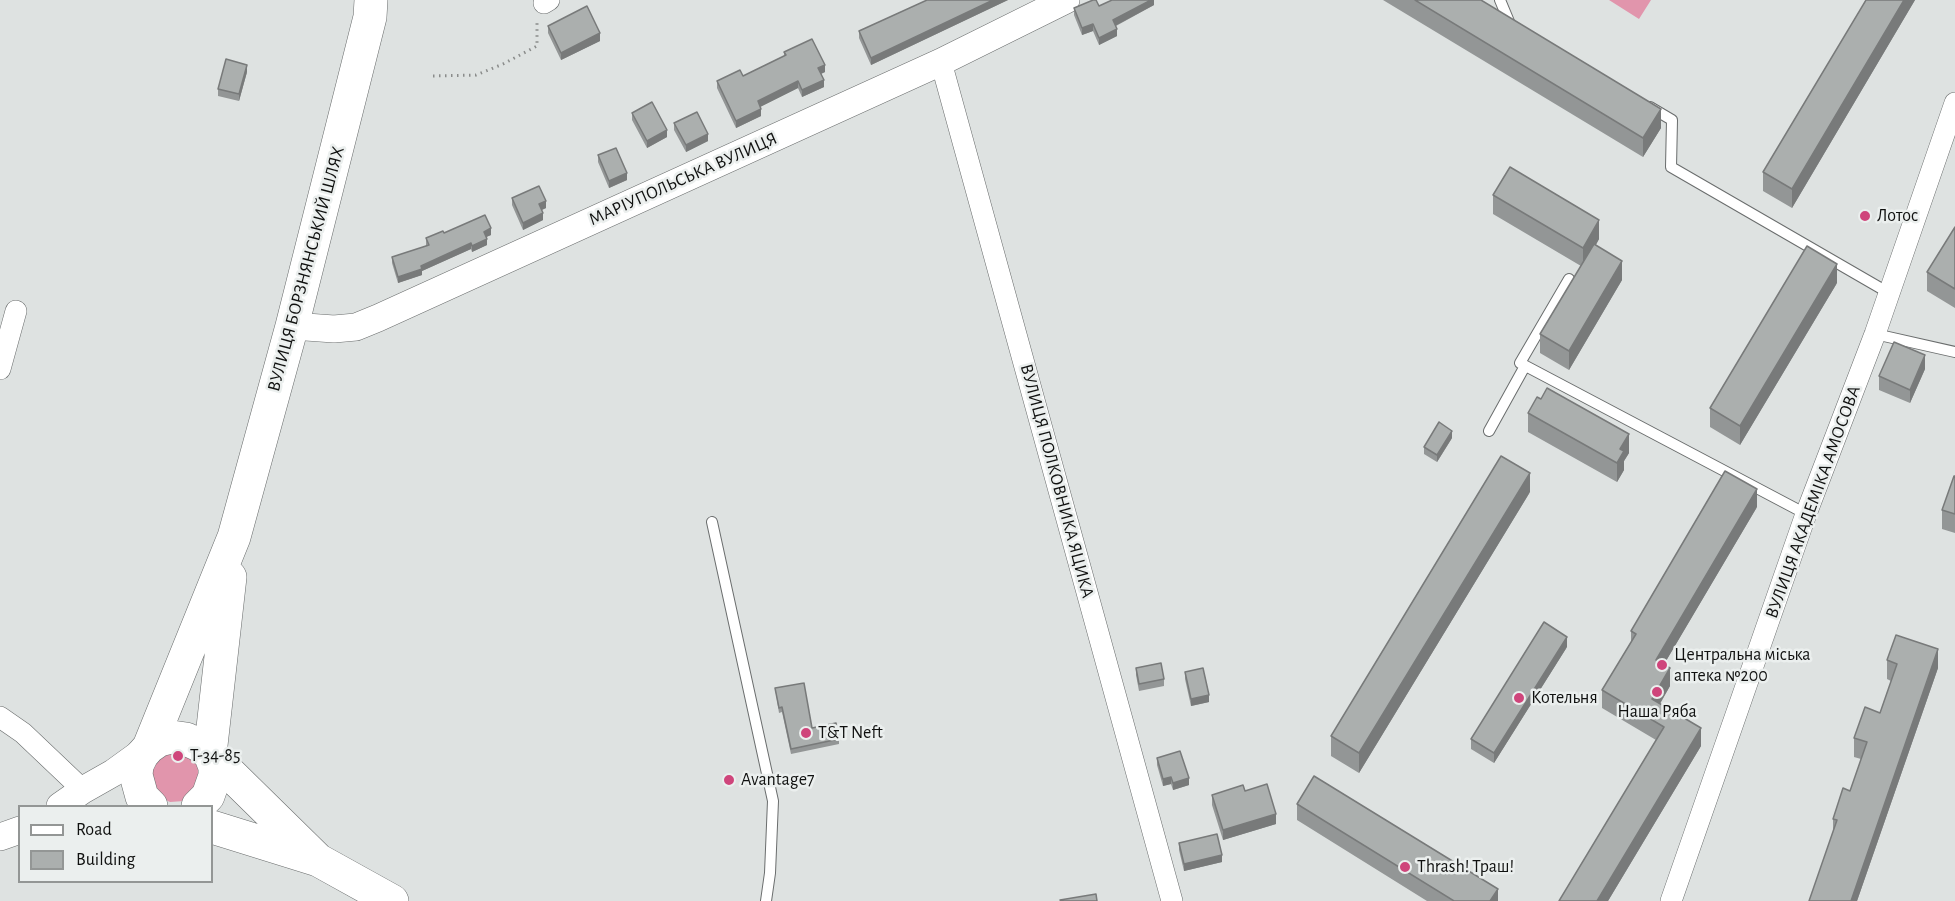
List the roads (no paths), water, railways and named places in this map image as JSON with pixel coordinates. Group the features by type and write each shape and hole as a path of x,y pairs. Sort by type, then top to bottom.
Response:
{"main road":[{"name":"ВУЛИЦЯ БОРЗНЯНСЬКИЙ ШЛЯХ","path":"149,805 142,797 136,775 137,765 149,747 234,537 292,326 370,17 371,0"},
{"name":"ВУЛИЦЯ БОРЗНЯНСЬКИЙ ШЛЯХ","path":"200,805 208,796 213,785 215,767 210,754 234,537"},
{"path":"149,747 165,738 178,737 199,745 318,860"},
{"path":"213,827 318,860 392,901"}],"street":[{"name":"МАРІУПОЛЬСЬКА ВУЛИЦЯ","path":"292,326 334,329 356,327 378,318 941,62 1066,0"},
{"name":"ВУЛИЦЯ ПОЛКОВНИКА ЯЦИКА","path":"941,62 1172,901"},
{"name":"ВУЛИЦЯ АКАДЕМІКА АМОСОВА","path":"1671,901 1806,514 1875,334 1955,103"},
{"path":"0,369 16,311"},
{"path":"0,717 23,734 83,790"},
{"path":"63,805 149,747"},
{"path":"0,837 18,831"}],"lane":[{"path":"1500,0 1510,24"},
{"path":"1490,12 1520,30"},
{"path":"1641,102 1672,120 1671,167 1888,293"},
{"path":"1569,279 1520,363 1806,514"},
{"path":"1875,334 1955,352"},
{"path":"1489,431 1525,366"},
{"path":"712,522 773,801 770,873 766,901"}],"place":[{"name":"Лотос","path":"1865,216"},
{"name":"Центральна міська аптека №200","path":"1662,665"},
{"name":"Наша Ряба","path":"1657,692"},
{"name":"Котельня","path":"1519,698"},
{"name":"T&T Neft","path":"806,733"},
{"name":"Т-34-85","path":"178,756"},
{"name":"Avantage7","path":"729,780"},
{"name":"Thrash! Траш!","path":"1405,867"}]}
